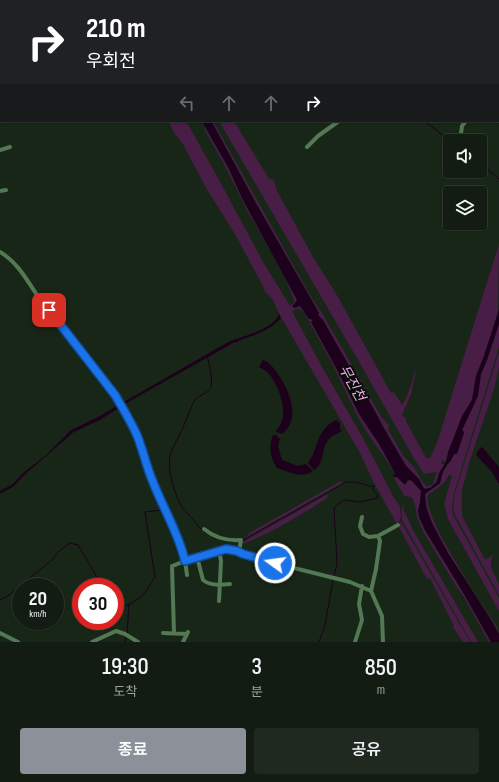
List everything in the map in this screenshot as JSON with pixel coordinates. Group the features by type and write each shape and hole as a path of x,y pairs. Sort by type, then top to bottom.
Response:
{"street":[{"path":"307,147 338,122"},
{"path":"461,134 462,126 465,122"},
{"path":"0,150 10,147"},
{"path":"0,191 6,190"},
{"path":"0,252 12,260 40,299 115,395 136,433 153,482 184,553 187,575"},
{"path":"362,517 360,526 362,534 369,537 378,536 396,528 398,525"},
{"path":"204,529 216,537 241,541 239,552"},
{"path":"378,536 380,541 371,591 382,616 383,642"},
{"path":"174,633 172,566 219,550 226,549 239,552 250,557 362,586 371,591"},
{"path":"218,601 221,561 219,550"},
{"path":"198,557 203,580 220,585 230,584"},
{"path":"355,642 362,620 359,604 362,586"},
{"path":"92,642 116,631 125,634 138,642"},
{"path":"0,633 18,642"},
{"path":"163,633 187,633 183,642"}],"shaded area":[{"path":"169,122 187,122 262,260 290,306 295,302 285,277 297,301 293,306 300,306 309,318 312,318 313,320 311,322 359,414 379,444 394,471 359,419 332,363 304,312 298,308 292,311 400,507 401,517 398,524 374,483 360,453 281,317 273,300 265,292 236,236 205,186 183,144"},
{"path":"212,122 214,122 311,297 322,313 382,418 389,425 388,429 402,454 416,470 423,483 428,487 433,484 437,472 424,474 415,460 220,122 235,122 269,179 274,180 276,189 313,257 338,297 391,393 394,392 402,405 408,394 416,371 411,394 402,415 406,419 426,458 430,458 437,443 499,244 498,313 476,376 472,400 446,462 442,460 441,464 445,465 440,472 436,483 430,488 425,489 419,479 406,466 323,320 318,315 319,313"},
{"path":"205,128 228,167 242,198 274,257 247,210 223,162 204,129"},
{"path":"499,324 499,347 454,493 452,508 453,515 499,598 499,611 448,519 444,504 452,476 449,475 444,483 428,495 429,506 434,522 470,586 441,542 435,530 430,519 425,494 440,483 443,472 451,461 464,432 462,430 474,405 481,374"},
{"path":"499,352 499,367 494,389 470,460 462,490 462,516 485,560 493,555 491,560 491,568 499,585 499,595 455,515 453,508 455,493"},
{"path":"397,477 403,483 406,481 414,482 421,491 418,510 419,517 425,530 491,642 489,642 464,597 423,531 417,517 415,504 412,498 407,496 405,497 394,478"},
{"path":"341,481 342,483 243,540 251,532"},
{"path":"328,494 327,498 296,517 243,544 243,542"},
{"path":"405,503 403,508 414,532 478,642 471,642 402,520 402,507"},
{"path":"401,522 470,642 463,642 453,627 454,626 430,578 427,579 399,527"},
{"path":"479,599 497,627 499,634"}],"water":[{"name":"무진천","path":"203,122 212,122 213,124 254,200 319,313 318,315 323,320 384,429 406,466 419,479 425,489 430,488 437,482 439,473 446,462 448,452 462,416 472,400 476,376 499,309 499,324 481,374 478,396 462,430 464,433 457,454 454,454 445,468 440,483 425,494 426,507 432,523 448,553 499,634 499,642 491,642 425,530 419,517 418,510 421,491 411,480 408,480 405,485 397,477 394,477 394,471 379,444 359,414 311,322 313,320 309,319 300,306 294,308 292,306 297,301 296,298 242,198 228,167"},
{"path":"279,314 281,318 267,329 256,335 238,341 237,343 235,342 123,405 100,420 72,433 22,477 14,486 0,494 0,491 13,484 23,473 45,456 71,430 98,417 228,342 264,328 276,320"},
{"path":"263,360 270,364 278,374 286,388 292,404 291,421 288,428 282,434 276,432 283,417 280,396 271,376 259,367"},
{"path":"336,420 340,423 340,429 342,431 329,439 325,446 320,464 314,470 308,463 324,429"},
{"path":"273,435 276,435 280,439 278,446 282,460 298,466 306,464 313,471 300,475 277,468 270,452"},
{"path":"482,447 499,467 499,484 492,472 476,455"}],"waterway":[{"path":"425,122 443,135"},
{"path":"487,169 499,179"},
{"path":"206,533 181,506 172,482 169,462 171,452 193,403 211,387 210,367 207,356"},
{"path":"243,540 346,482 356,482 373,487"},
{"path":"334,577 337,563 334,509 344,500 360,502 378,498 377,494 373,490 374,485"},
{"path":"124,607 144,594 155,577 145,512 162,510"},
{"path":"0,600 8,596 70,543 78,545 98,578"},
{"path":"319,642 325,625 333,580"},
{"path":"127,633 129,604"},
{"path":"125,642 126,637"}],"route":[{"path":"49,310 115,395 124,410 136,433 153,482 184,553 185,561 226,549 275,563"}]}
